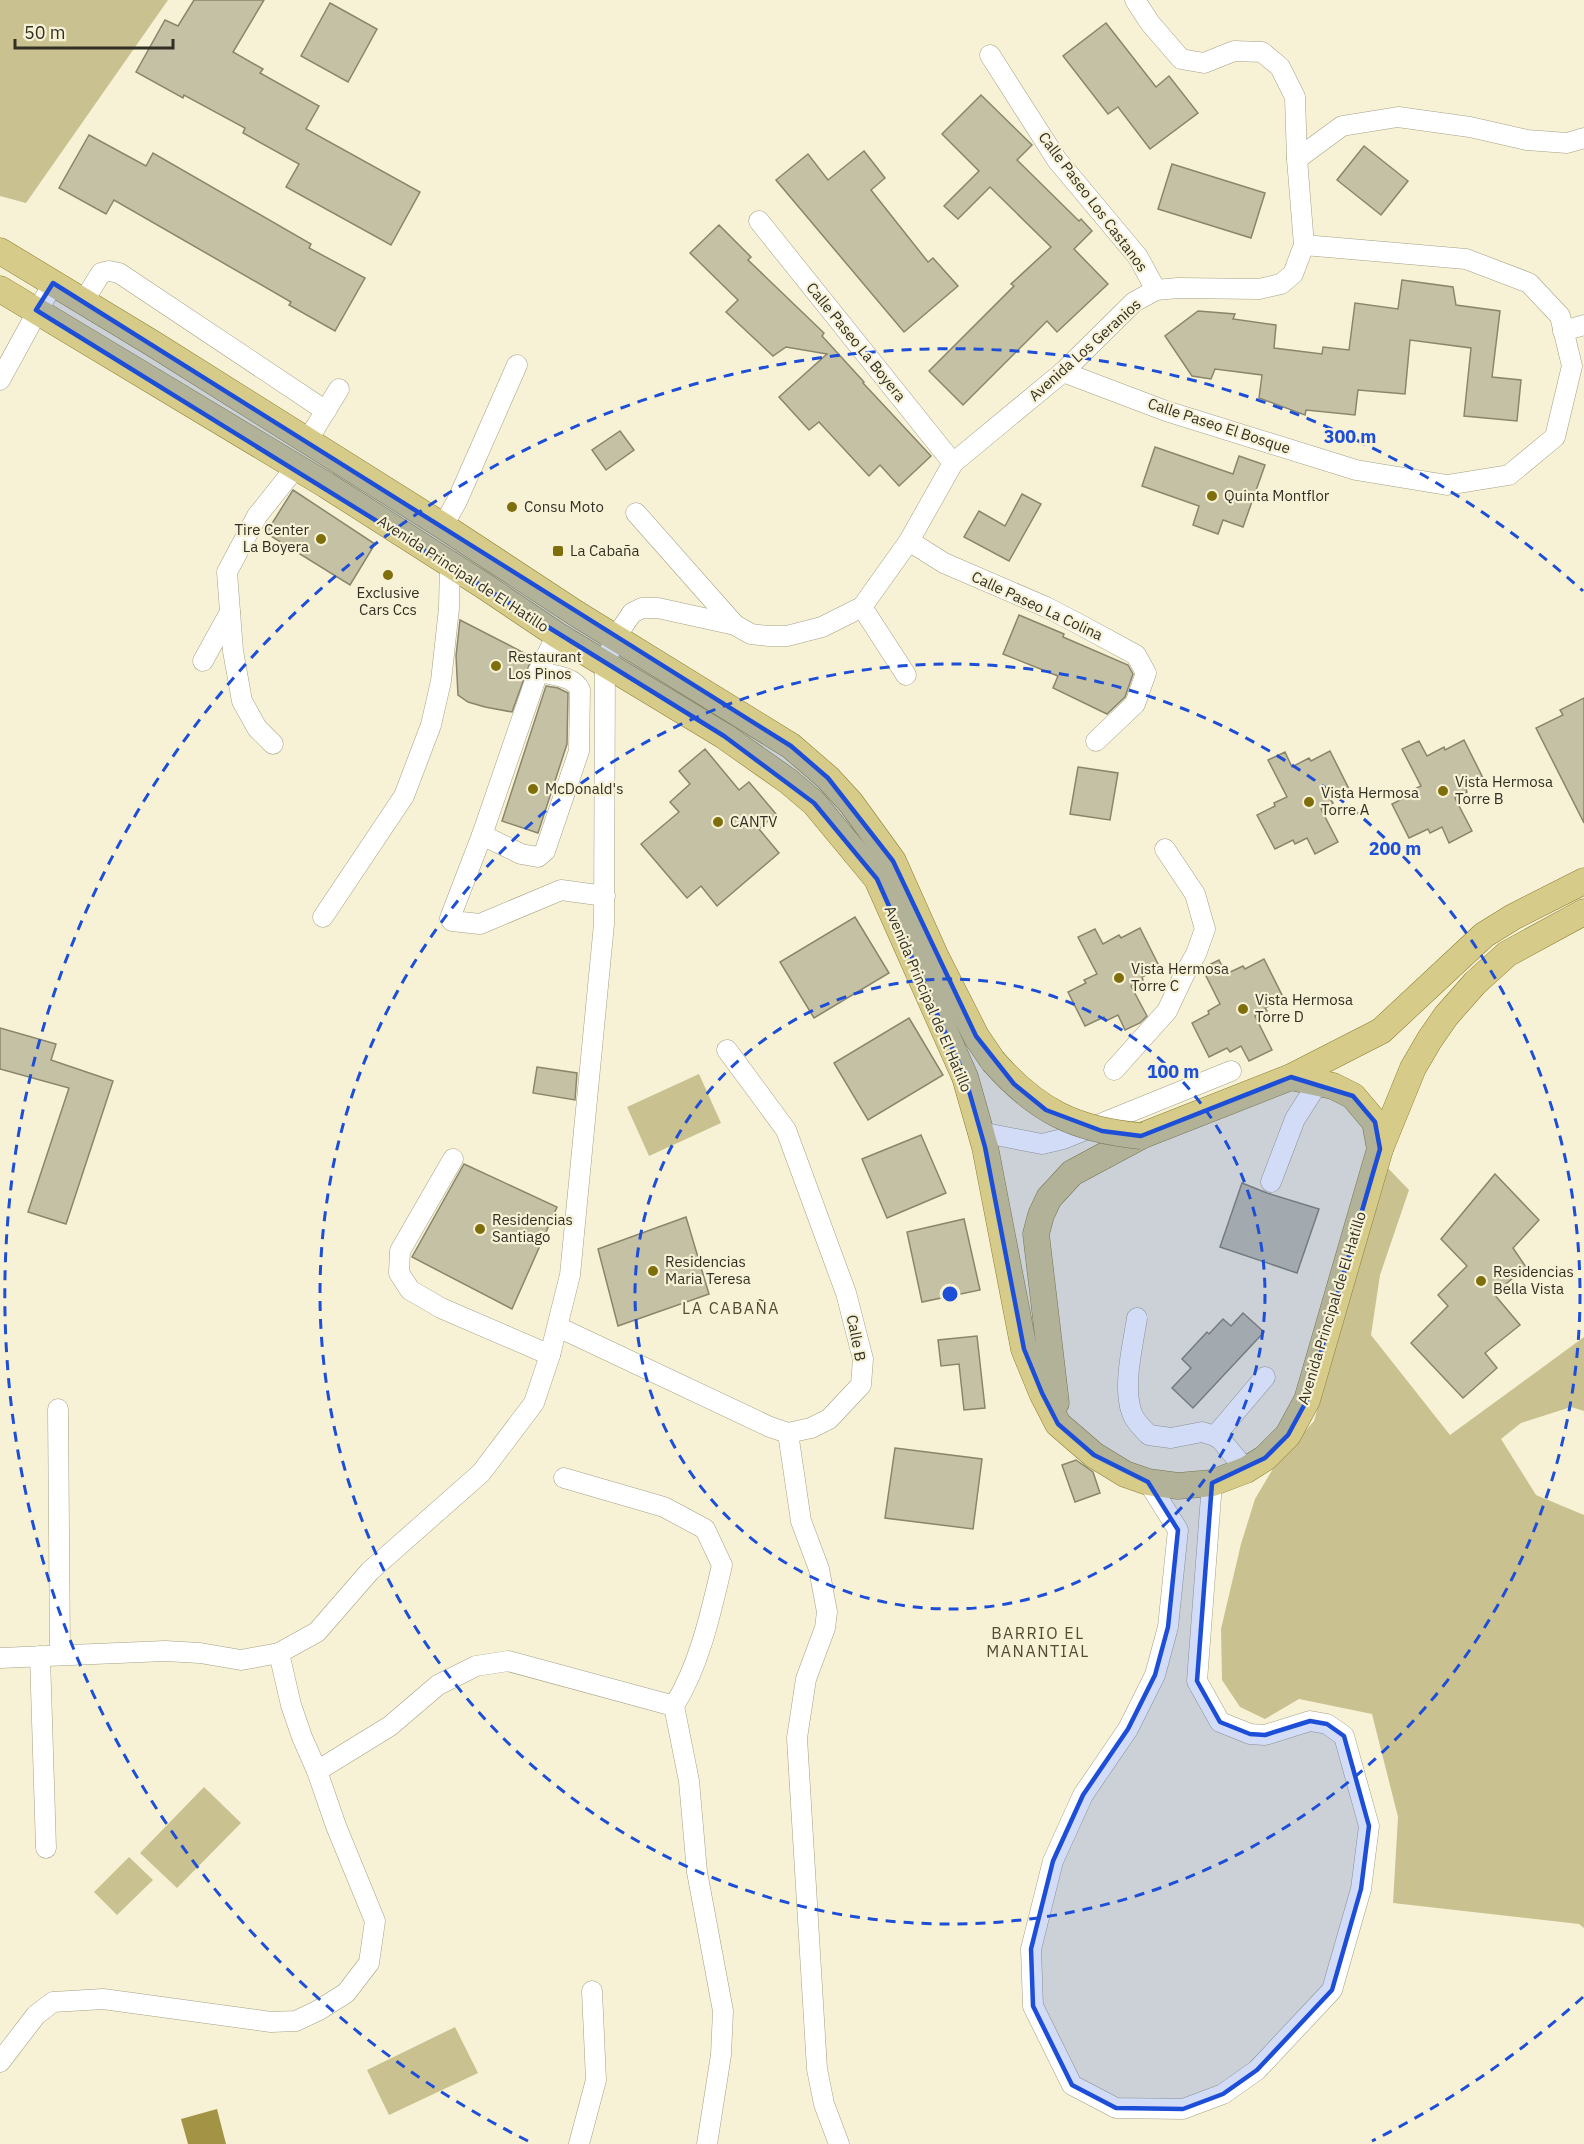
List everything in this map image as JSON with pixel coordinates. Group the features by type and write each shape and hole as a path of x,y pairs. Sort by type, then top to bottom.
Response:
{"main road":[{"name":"Avenida Principal de El Hatillo","path":"8,256 307,441 615,638 791,746 828,778 850,803 893,861 935,955 976,1036 993,1061 1014,1084 1046,1110 1068,1120 1102,1131 1141,1136 1291,1077 1381,1031 1484,935 1513,917 1584,881"},
{"name":"Avenida Principal de El Hatillo","path":"0,288 296,467 558,635 724,736 788,781 814,803 877,879 965,1077 980,1132 1024,1349 1042,1393 1058,1424 1094,1455 1125,1474 1148,1482 1178,1486 1212,1483 1246,1470 1265,1458 1288,1435 1307,1400 1380,1149 1413,1068 1446,1016 1475,983 1507,954 1584,912"},
{"path":"1291,1077 1333,1086 1353,1096 1375,1122 1380,1149"},
{"path":"1058,1424 1037,1254 1036,1234 1041,1215 1049,1198 1072,1173 1141,1136"}],"street":[{"name":"Avenida Los Geranios","path":"605,663 615,638 632,613 650,607 735,625 751,633 787,636 822,627 862,607 909,541 953,463 1063,372 1134,302 1156,290 1259,289 1281,284 1293,274 1304,245 1295,97 1280,67 1262,52 1234,51 1204,63 1181,58 1150,23 1135,0"},
{"name":"Calle Paseo Los Castanos","path":"990,55 1057,160 1138,257 1156,290"},
{"path":"1297,159 1342,126 1398,117 1470,127 1527,140 1567,143 1584,138"},
{"name":"Calle Paseo La Boyera","path":"759,221 953,463"},
{"name":"Calle Paseo El Bosque","path":"1063,372 1166,411 1356,470 1447,485 1509,475 1555,436 1572,366 1560,316 1529,283 1466,259 1304,245"},
{"path":"0,288 8,256"},
{"path":"83,302 101,273 109,271 119,273 326,411"},
{"path":"0,380 6,353 52,283"},
{"path":"1563,331 1584,325"},
{"path":"442,526 457,501 517,365"},
{"path":"307,441 339,389"},
{"path":"273,744 257,728 242,701 233,651 227,572 257,516 296,467"},
{"path":"636,513 735,625"},
{"name":"Calle Paseo La Colina","path":"909,541 944,563 1046,607 1136,655 1146,673 1135,704 1096,741"},
{"path":"323,917 404,796 431,724 441,681 449,608 450,565"},
{"path":"862,607 906,675"},
{"path":"203,661 230,612"},
{"path":"558,635 538,672 482,835 450,918 452,921 480,924 561,890 605,896"},
{"path":"0,1658 165,1651 200,1653 241,1660 279,1653 317,1632 370,1571 481,1473 534,1403 558,1327 570,1275 603,936 605,663"},
{"path":"482,835 528,856 538,857 545,851 579,751 580,690 578,684 572,681 538,672"},
{"path":"1114,1070 1167,1011 1196,954 1205,928 1195,894 1165,849"},
{"name":"Calle B","path":"727,1050 786,1130 846,1293 863,1359 861,1385 829,1419 811,1428 788,1433"},
{"path":"980,1132 1042,1144 1064,1139 1231,1071"},
{"path":"1271,1182 1295,1119 1318,1083"},
{"path":"453,1159 400,1251 399,1273 410,1290 441,1308 550,1355"},
{"path":"1137,1318 1127,1395 1137,1423 1149,1436 1171,1438 1202,1432 1215,1436 1246,1470"},
{"path":"558,1327 770,1427 788,1433 801,1521 819,1569 827,1612 825,1628 806,1679 797,1738 817,2069 824,2104 839,2144"},
{"path":"1215,1436 1265,1377"},
{"path":"58,1409 60,1654"},
{"path":"564,1478 664,1507 705,1529 722,1564 699,1649 675,1706 689,1781 697,1872 723,2011 721,2055 707,2144"},
{"path":"1148,1482 1178,1530 1168,1627 1155,1675 1128,1729 1083,1795 1053,1861 1031,1949 1033,2006 1072,2085 1116,2108 1183,2109 1223,2094 1257,2070 1332,1990 1361,1889 1369,1826 1344,1736 1326,1724 1310,1721 1265,1735 1250,1734 1220,1722 1197,1681 1207,1525 1212,1483"},
{"path":"1178,1530 1207,1525"},
{"path":"0,2062 36,2015 53,2002 103,1999 271,2022 296,2021 346,1993 369,1963 375,1921 302,1737 291,1705 279,1653"},
{"path":"40,1656 46,1848"},
{"path":"317,1771 390,1726 438,1685 476,1666 508,1661 675,1706"},
{"path":"579,2144 596,2080 592,1991"}],"highlighted area":[{"path":"53,283 791,746 828,778 893,861 976,1036 1014,1084 1046,1110 1102,1131 1141,1136 1291,1077 1353,1096 1375,1122 1380,1149 1307,1400 1288,1435 1265,1458 1212,1483 1197,1681 1220,1722 1250,1734 1265,1735 1310,1721 1327,1724 1344,1736 1369,1826 1361,1889 1332,1990 1257,2070 1223,2094 1183,2109 1116,2108 1072,2085 1033,2006 1031,1949 1053,1861 1083,1795 1128,1729 1155,1675 1168,1627 1178,1530 1148,1482 1094,1455 1058,1424 1042,1393 1024,1349 985,1147 965,1077 877,879 814,803 724,736 36,310"}],"shaded area":[{"path":"0,0 168,0 26,203 0,196"},
{"path":"699,1074 721,1123 649,1156 627,1107"},
{"path":"1386,1166 1409,1190 1380,1275 1371,1335 1450,1435 1584,1337 1584,1411 1571,1407 1521,1423 1501,1439 1536,1495 1584,1515 1584,1928 1579,1924 1393,1903 1398,1817 1372,1714 1299,1699 1265,1719 1240,1707 1222,1680 1221,1629 1241,1544 1255,1499 1274,1467 1314,1421"},
{"path":"204,1787 241,1823 177,1888 140,1853"},
{"path":"129,1857 153,1880 117,1915 94,1892"},
{"path":"455,2027 478,2073 389,2115 367,2070"},
{"path":"217,2109 226,2144 188,2144 181,2119"}],"building":[{"path":"194,0 264,0 233,52 263,69 260,73 319,106 306,129 420,192 391,245 286,187 299,164 243,133 245,128 136,72 165,20 178,26"},
{"path":"330,3 377,29 348,82 301,56"},
{"path":"1106,23 1156,87 1169,76 1198,113 1150,149 1118,107 1108,114 1063,56"},
{"path":"981,95 1032,145 1017,160 1092,231 1074,249 1108,284 1057,332 1047,321 963,405 929,371 1014,286 1011,284 1051,247 990,187 958,219 944,206 979,171 942,134"},
{"path":"89,135 146,166 153,153 311,244 309,248 365,278 335,331 289,305 291,302 114,200 106,214 59,188"},
{"path":"1364,146 1408,181 1381,215 1337,180"},
{"path":"864,151 885,178 871,190 928,262 933,258 958,286 904,332 776,180 808,154 828,180"},
{"path":"1172,164 1265,193 1251,238 1158,209"},
{"path":"719,225 751,257 748,260 824,333 822,336 931,456 899,486 880,465 869,476 819,422 809,430 779,397 827,354 786,347 773,356 726,312 738,300 690,253"},
{"path":"1402,280 1453,287 1456,305 1500,311 1492,377 1521,380 1517,421 1464,416 1471,348 1410,340 1405,394 1358,390 1355,415 1306,410 1305,415 1259,398 1262,375 1215,369 1211,379 1192,376 1165,336 1198,311 1235,314 1233,319 1276,325 1274,348 1322,354 1323,347 1349,350 1355,303 1398,309"},
{"path":"620,431 634,450 606,470 592,450"},
{"name":"Quinta Montflor","path":"1155,447 1233,474 1239,456 1265,465 1243,527 1223,520 1218,534 1193,525 1199,506 1142,486"},
{"name":"Tire Center La Boyera","path":"293,490 375,544 350,585 266,533"},
{"path":"1022,494 1041,504 1009,561 964,537 979,511 1005,526"},
{"path":"1019,615 1128,665 1133,674 1125,697 1107,714 1053,688 1058,676 1003,654"},
{"name":"Restaurant Los Pinos","path":"460,620 532,657 512,712 468,702 458,695 456,656"},
{"name":"McDonald's","path":"546,686 568,693 567,744 538,833 502,821"},
{"path":"1584,698 1584,823 1536,728 1563,715 1560,710"},
{"name":"Vista Hermosa Torre B","path":"1464,740 1484,780 1466,789 1467,792 1455,798 1472,831 1449,843 1442,827 1430,833 1428,829 1409,838 1392,804 1410,795 1408,792 1421,786 1402,749 1419,741 1427,756"},
{"name":"CANTV","path":"705,749 739,790 749,782 776,814 759,829 779,853 717,906 701,886 687,898 641,844 679,812 670,802 690,784 679,771"},
{"name":"Vista Hermosa Torre A","path":"1330,751 1350,791 1331,800 1333,803 1321,809 1338,842 1315,854 1307,838 1295,844 1293,840 1275,849 1257,815 1287,797 1268,760 1285,752 1292,767 1309,758 1311,761"},
{"path":"1078,767 1118,773 1110,820 1070,814"},
{"path":"855,917 889,973 814,1018 780,962"},
{"name":"Vista Hermosa Torre C","path":"1140,928 1160,968 1142,977 1143,980 1131,986 1147,1016 1140,1023 1125,1030 1118,1015 1106,1021 1104,1017 1085,1026 1068,992 1086,983 1084,980 1097,974 1078,937 1095,929 1103,944 1119,935 1121,938"},
{"name":"Vista Hermosa Torre D","path":"1264,959 1284,999 1265,1008 1267,1011 1255,1016 1272,1050 1249,1061 1241,1046 1230,1052 1227,1048 1209,1057 1192,1023 1209,1014 1208,1011 1220,1004 1202,968 1219,960 1226,974 1243,966 1245,969"},
{"path":"909,1018 943,1075 868,1120 834,1063"},
{"path":"0,1028 56,1044 51,1060 113,1081 66,1224 28,1212 69,1088 0,1069"},
{"path":"537,1067 577,1073 575,1100 533,1093"},
{"path":"921,1135 946,1193 887,1218 862,1159"},
{"name":"Residencias Santiago","path":"464,1164 557,1207 512,1309 412,1257"},
{"name":"Residencias Bella Vista","path":"1495,1174 1539,1220 1513,1248 1526,1267 1494,1294 1520,1325 1485,1353 1497,1368 1463,1398 1411,1343 1448,1306 1438,1295 1467,1266 1441,1239"},
{"path":"1242,1183 1319,1209 1297,1273 1220,1247"},
{"name":"Residencias Maria Teresa","path":"686,1217 709,1294 618,1326 598,1249"},
{"path":"964,1219 980,1290 922,1302 907,1232"},
{"path":"1243,1313 1264,1332 1193,1408 1172,1388 1191,1368 1182,1359 1207,1332 1209,1334 1223,1319 1231,1326"},
{"path":"977,1336 985,1408 964,1410 959,1364 941,1366 938,1340"},
{"path":"895,1448 982,1459 973,1529 885,1518"},
{"path":"1076,1460 1093,1472 1100,1493 1075,1502 1062,1465"}],"place":[{"name":"Quinta Montflor","path":"1212,496"},
{"name":"Consu Moto","path":"512,507"},
{"name":"Tire Center La Boyera","path":"321,539"},
{"name":"La Cabaña","path":"558,551"},
{"name":"Exclusive Cars Ccs","path":"388,575"},
{"name":"Restaurant Los Pinos","path":"496,666"},
{"name":"McDonald's","path":"533,789"},
{"name":"Vista Hermosa Torre B","path":"1443,791"},
{"name":"Vista Hermosa Torre A","path":"1309,802"},
{"name":"CANTV","path":"718,822"},
{"name":"Vista Hermosa Torre C","path":"1119,978"},
{"name":"Vista Hermosa Torre D","path":"1243,1009"},
{"name":"Residencias Santiago","path":"480,1229"},
{"name":"Residencias Maria Teresa","path":"653,1271"},
{"name":"Residencias Bella Vista","path":"1481,1281"}],"district":[{"name":"LA CABAÑA","path":"731,1308"},
{"name":"BARRIO EL MANANTIAL","path":"1038,1642"}]}
